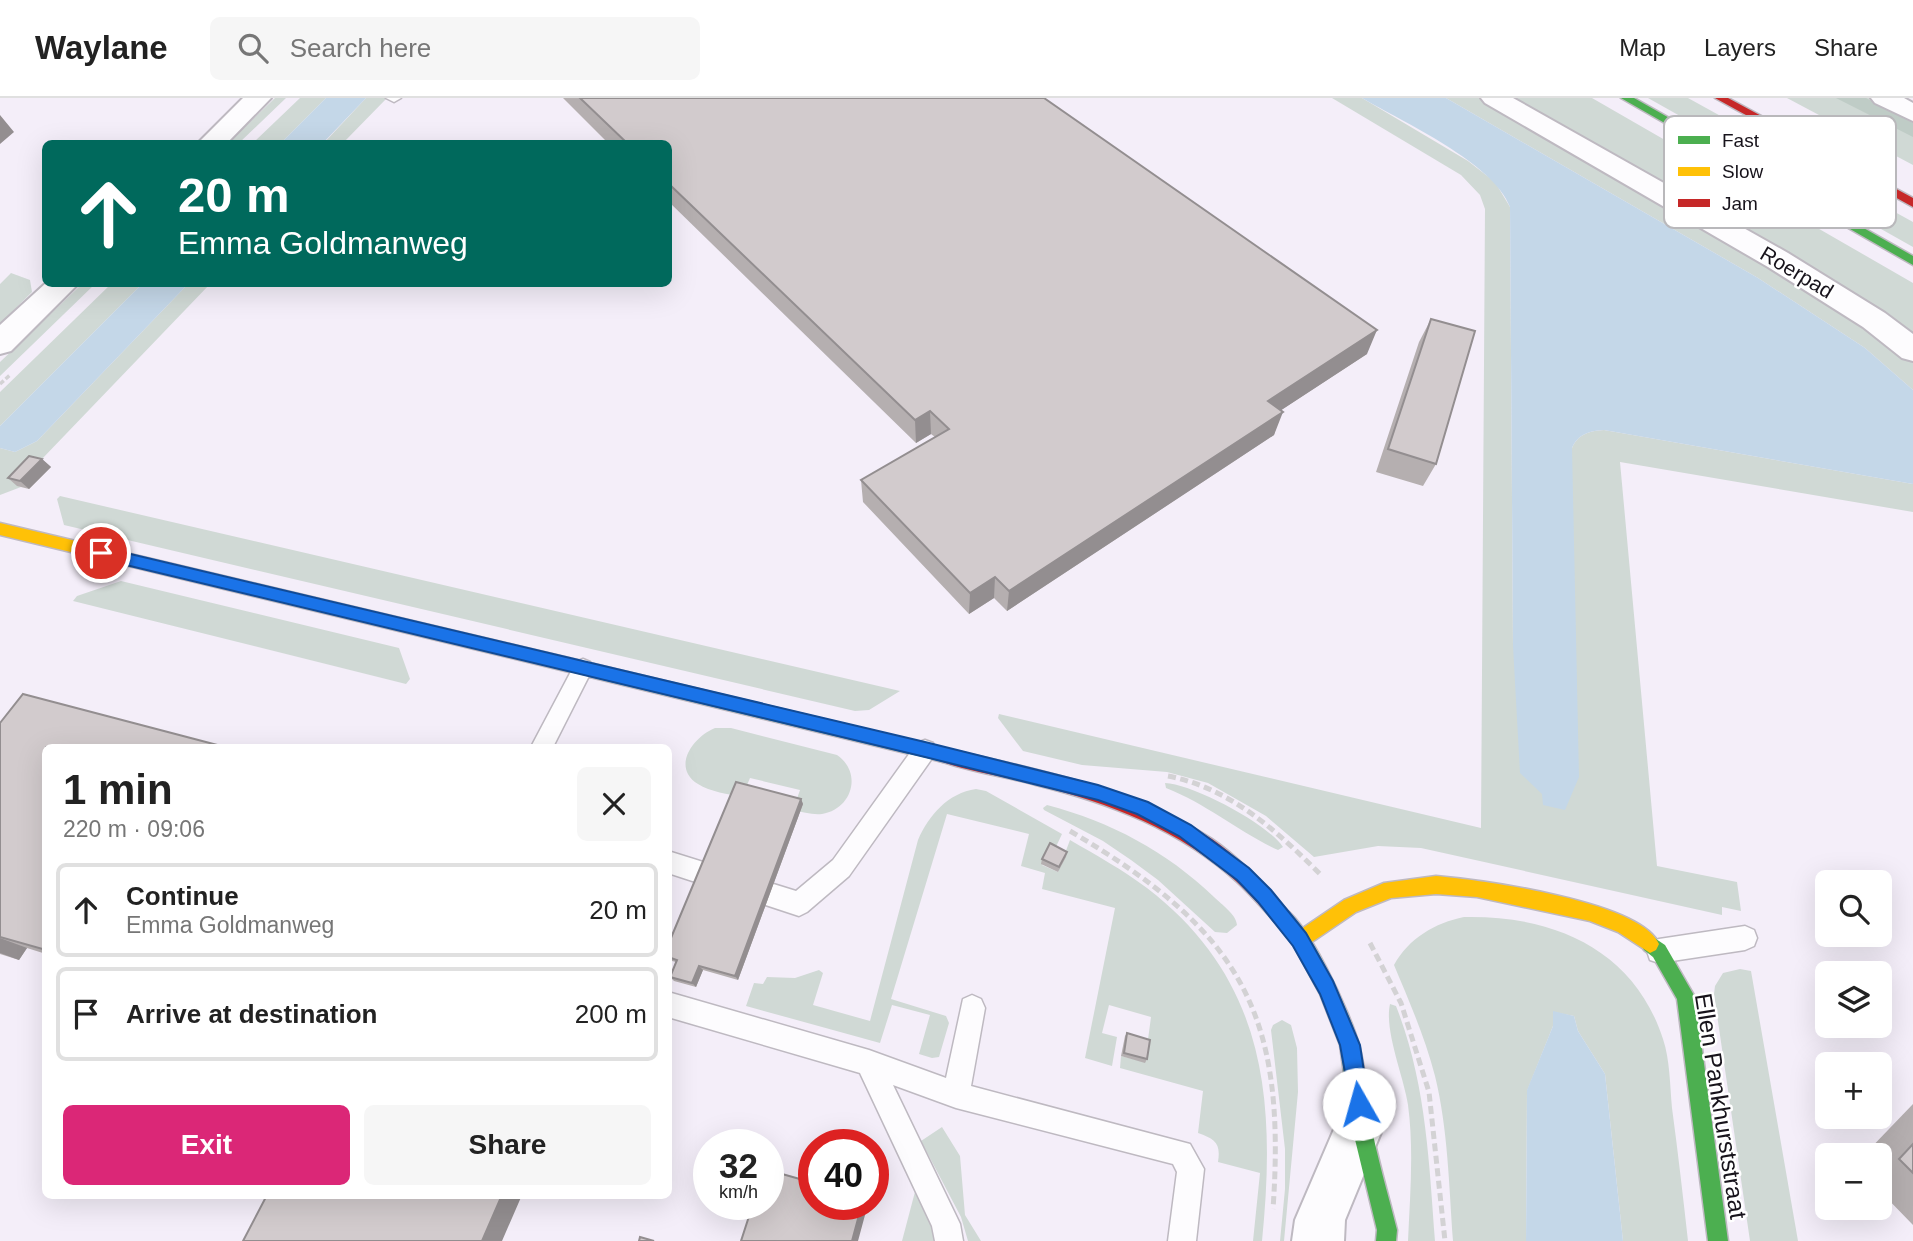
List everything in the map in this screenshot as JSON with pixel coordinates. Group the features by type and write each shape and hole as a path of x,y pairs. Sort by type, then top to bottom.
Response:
{"main road":[{"path":"1626,98 1664,120"},
{"path":"1720,98 1753,116"},
{"path":"1896,194 1913,203"},
{"path":"1855,228 1913,261"},
{"path":"0,529 1098,793 1142,808 1185,830 1243,874 1265,896 1300,940 1327,988 1350,1045 1361,1124 1387,1230 1386,1241"},
{"name":"Ellen Pankhurststraat","path":"1300,940 1350,906 1390,889 1436,885 1477,888 1591,912 1623,926 1659,951 1686,997 1718,1241"}],"street":[{"path":"215,140 258,98"},
{"name":"Roerpad","path":"1494,98 1664,195"},
{"path":"1884,98 1913,113"},
{"name":"Roerpad","path":"1722,228 1874,320 1913,349"},
{"path":"0,343 60,287"},
{"path":"1318,1241 1320,1220 1361,1124"}],"lane":[{"path":"551,742 583,668"},
{"path":"672,863 799,904 841,868 925,750"},
{"path":"1659,951 1745,938"},
{"path":"672,1005 869,1063 956,1095 1181,1153 1191,1169 1182,1241"},
{"path":"956,1095 972,1009"},
{"path":"869,1063 946,1224 948,1241"}],"path":[{"path":"1063,827 1147,879 1204,931 1233,967 1258,1019 1273,1094 1275,1127 1272,1216"},
{"path":"1350,906 1401,1003 1429,1092 1445,1241"}],"shaded area":[{"path":"275,98 286,98 242,140 231,140"},
{"path":"300,98 326,98 284,140 256,140"},
{"path":"366,98 387,98 346,140 327,140"},
{"path":"1332,98 1362,98 1468,161 1495,182 1510,207 1513,646 1572,448 1577,439 1585,434 1604,430 1913,484 1913,512 1620,462 1657,866 1737,882 1741,911 1722,907 1722,915 1421,848 1378,846 1314,857 1266,816 1208,783 1167,772 1082,765 1023,751 998,718 999,714 1481,828 1485,209 1480,195 1461,175"},
{"path":"1446,98 1485,98 1664,201 1664,224"},
{"path":"1503,98 1592,98 1664,139 1664,194"},
{"path":"1648,98 1688,98 1721,116 1680,116"},
{"path":"1787,98 1873,98 1913,118 1913,165 1896,156 1896,116 1821,116"},
{"path":"1836,98 1866,98 1913,123 1913,137 1896,128 1896,116 1872,116"},
{"path":"1896,213 1913,222 1913,247 1879,228 1896,228"},
{"path":"1671,228 1711,228 1770,262 1913,358 1913,390 1865,348 1758,278"},
{"path":"1721,228 1818,228 1913,283 1913,342"},
{"path":"11,273 30,280 32,292 0,324 0,284"},
{"path":"79,287 92,287 0,376 0,362"},
{"path":"108,287 139,287 0,426 0,392"},
{"path":"185,287 207,287 17,485 21,487 0,495 0,448 15,452 37,441"},
{"path":"60,496 900,691 869,710 855,711 64,525 57,499"},
{"path":"121,581 399,648 410,679 406,684 73,601 77,596"},
{"path":"715,728 731,728 837,755 850,771 852,780 847,798 832,811 815,814 793,810 800,790 750,778 742,797 703,787 690,777 686,761 688,753 699,738"},
{"path":"1165,783 1193,790 1229,807 1262,827 1283,847 1278,850 1264,843 1166,788"},
{"path":"976,789 986,791 1062,834 1054,851 1042,865 1058,872 1070,840 1147,888 1187,924 1218,962 1240,1003 1255,1046 1263,1092 1267,1140 1262,1241 1253,1241 1260,1173 1218,1162 1219,1150 1216,1143 1198,1133 1203,1091 1120,1068 1121,1056 1145,1062 1151,1017 1109,1005 1102,1033 1117,1037 1112,1066 1085,1058 1115,908 1042,889 1045,873 1021,866 1029,834 947,814 891,999 946,1016 949,1023 939,1057 919,1054 930,1015 892,1005 880,1043 746,1006 754,983 763,984 767,977 795,978 819,970 823,973 813,1005 870,1021 918,840 934,814 948,800"},
{"path":"1047,805 1115,829 1157,852 1225,906 1237,925 1227,933 1215,932 1158,880 1103,841 1044,810"},
{"path":"1464,917 1529,923 1558,931 1586,944 1611,960 1632,982 1650,1008 1663,1039 1668,1064 1688,1241 1623,1241 1605,1074 1578,1031 1574,1016 1553,1012 1553,1026 1527,1091 1526,1241 1453,1241 1443,1116 1435,1076 1394,965 1407,947 1424,933 1443,923"},
{"path":"1740,969 1751,971 1798,1241 1750,1241 1714,994 1715,986 1723,973"},
{"path":"1390,1004 1396,1006 1406,1035 1420,1093 1435,1241 1408,1241 1410,1122 1390,1027"},
{"path":"1282,1020 1291,1025 1297,1048 1298,1092 1284,1241 1280,1241 1285,1189 1285,1149 1271,1030 1273,1025"},
{"path":"942,1127 960,1156 965,1215 981,1241 968,1241 961,1217 921,1141"},
{"path":"916,1188 927,1211 935,1241 902,1241"}],"water":[{"path":"326,98 366,98 326,140 284,140"},
{"path":"1362,98 1446,98 1664,224 1664,228 1671,228 1758,278 1865,348 1913,390 1913,484 1604,430 1589,432 1577,439 1572,448 1579,777 1565,810 1543,805 1542,794 1520,773 1513,646 1510,207 1501,191 1486,175 1423,131"},
{"path":"139,287 185,287 37,441 15,452 0,448 0,426"},
{"path":"1553,1011 1574,1016 1578,1031 1605,1074 1623,1241 1526,1241 1527,1090 1553,1026"}],"building":[{"path":"580,98 1044,98 1377,330 1268,401 1283,412 1009,591 995,577 970,593 861,480 949,429 930,411 915,420 672,187 672,140 624,140"},
{"path":"1431,319 1475,331 1436,464 1388,449"},
{"path":"29,456 42,459 20,481 8,478"},
{"path":"23,694 214,744 42,744 42,949 0,937 0,723"},
{"path":"736,782 801,799 735,976 699,966 692,983 672,978 677,960 672,958 672,935"},
{"path":"1050,843 1067,852 1059,867 1042,859"},
{"path":"1127,1033 1150,1040 1147,1059 1124,1053"},
{"path":"1913,1144 1913,1173 1899,1159"},
{"path":"784,1175 798,1178 798,1220 858,1220 852,1241 741,1241 748,1220 784,1220"},
{"path":"265,1199 500,1199 482,1241 243,1241"}],"traffic: fast":[{"path":"1626,98 1664,120"},
{"path":"1855,228 1913,261"},
{"path":"590,670 943,755"},
{"path":"1280,915 1300,940 1327,988 1350,1045 1361,1123 1387,1230 1386,1241"},
{"path":"1650,944 1659,951 1686,997 1718,1241"}],"traffic: slow":[{"path":"0,529 590,670"},
{"path":"1300,940 1350,906 1390,889 1436,885 1477,888 1591,912 1624,926 1650,944"}],"traffic: jam":[{"path":"1720,98 1753,116"},
{"path":"1896,194 1913,203"},
{"path":"943,755 1084,790 1127,804 1168,823 1208,846 1245,877 1280,915"}],"route":[{"path":"101,553 925,750 1098,793 1142,808 1185,830 1243,874 1265,896 1300,940 1327,988 1350,1045 1359,1104"}]}
